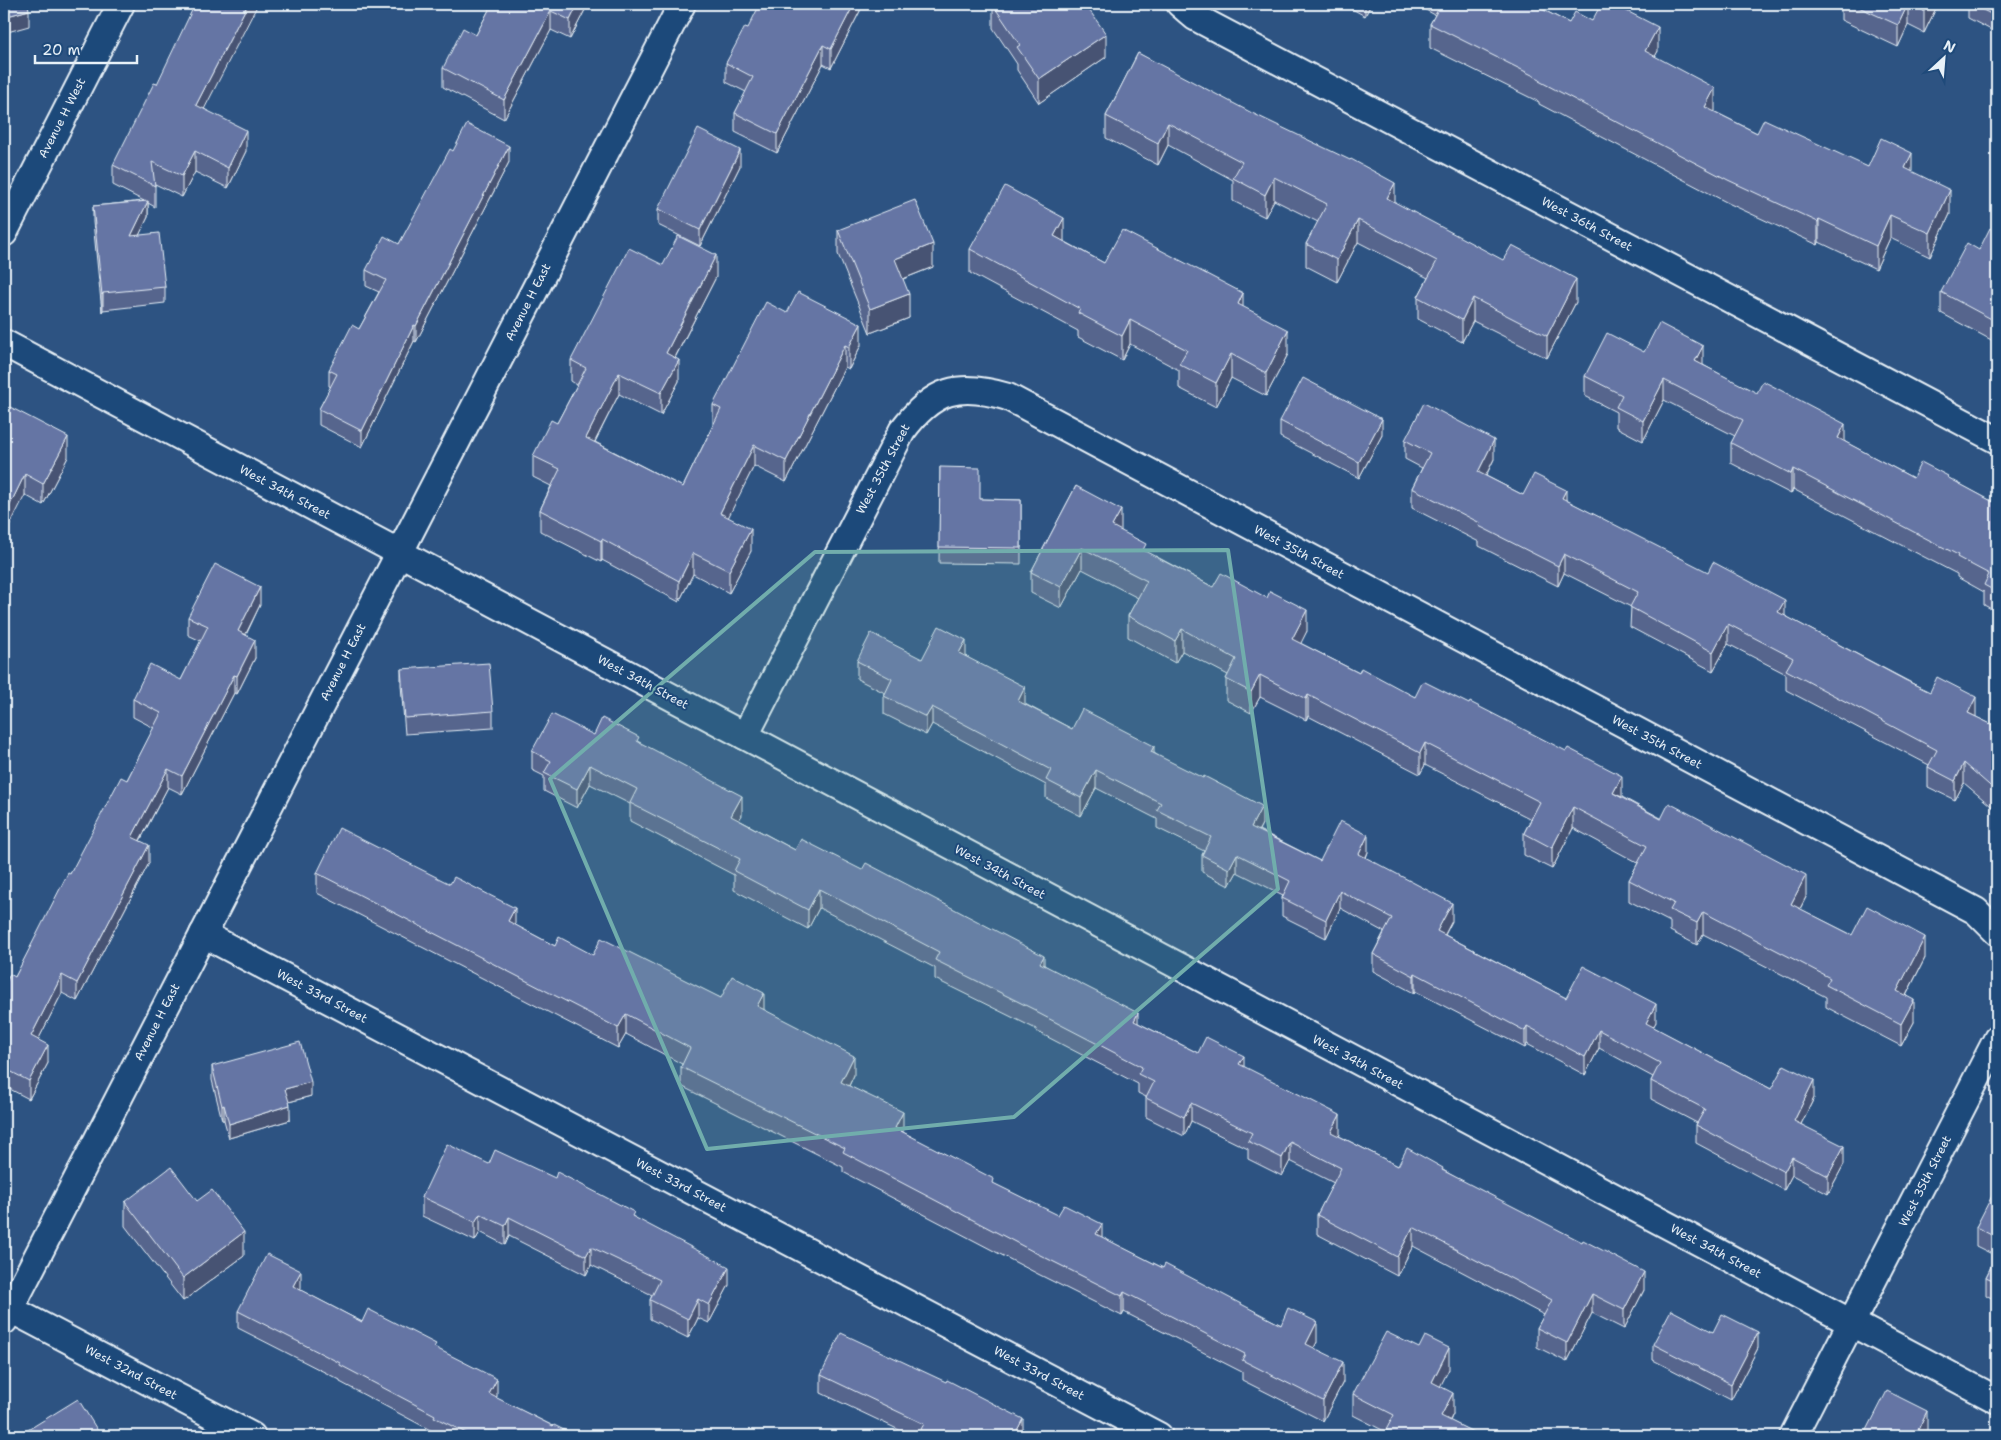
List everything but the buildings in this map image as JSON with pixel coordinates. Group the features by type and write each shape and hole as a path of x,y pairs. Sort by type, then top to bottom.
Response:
{"street":[{"name":"Avenue H West","path":"4,232 121,4"},
{"name":"Avenue H East","path":"7,1315 682,4"},
{"name":"West 36th Street","path":"1180,4 1195,17 1997,440"},
{"name":"West 34th Street","path":"4,343 1997,1400"},
{"name":"West 35th Street","path":"744,736 902,431 916,412 936,397 960,389 984,390 1008,398 1026,407 1976,911 1997,932"},
{"name":"West 33rd Street","path":"203,934 1159,1436"},
{"name":"West 35th Street","path":"1852,1324 1997,1039"},
{"name":"West 32nd Street","path":"7,1315 252,1436"},
{"path":"1793,1436 1852,1324"}],"highlighted area":[{"path":"1228,550 1278,889 1014,1117 707,1149 550,779 815,552"}]}
